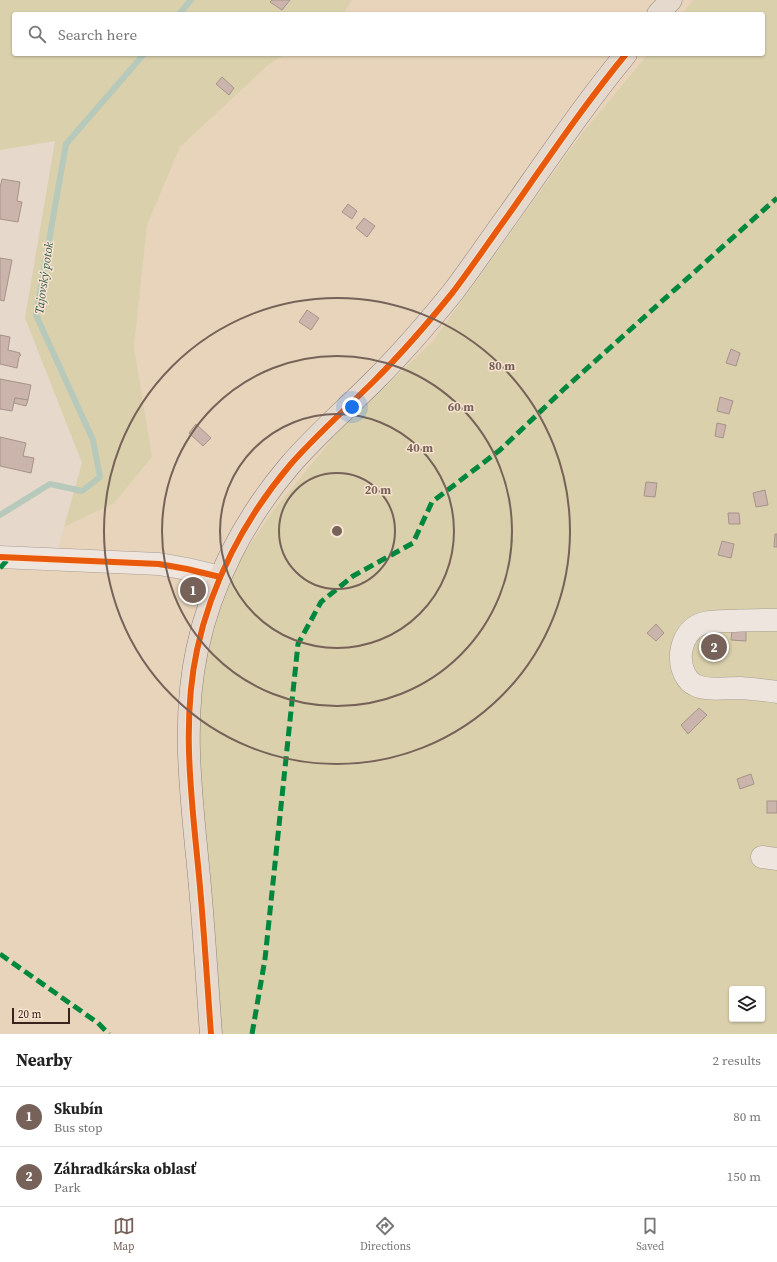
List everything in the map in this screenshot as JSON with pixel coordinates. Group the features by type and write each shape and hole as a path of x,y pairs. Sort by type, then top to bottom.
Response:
{"main road":[{"path":"660,12 671,0"},
{"path":"212,1034 193,816 189,752 190,703 196,652 207,612 220,577 236,543 258,507 289,466 328,425 376,379 420,332 454,290 568,130 624,56"}],"street":[{"path":"0,557 159,564 220,577"},
{"path":"777,620 715,621 703,623 691,630 687,636 682,647 680,659 681,668 689,681 695,685 711,688 757,689 777,692"}],"shaded area":[{"path":"0,0 352,0 344,12 12,12 12,56 282,56 267,66 180,147 147,225 134,347 152,457 114,503 64,527 82,463 25,318 55,141 0,150"},
{"path":"352,0 693,0 684,12 344,12"},
{"path":"693,0 777,0 777,1034 222,1034 196,761 200,634 219,590 273,511 338,432 433,341 580,136 646,56 765,56 765,12 684,12"},
{"path":"282,56 646,56 580,136 433,341 338,432 273,511 219,590 196,761 222,1034 0,1034 0,557 55,561 64,527 114,503 152,457 134,347 147,225 180,146 267,66"}],"building":[{"path":"272,0 290,0 282,10 270,2"},
{"path":"222,77 234,88 229,95 216,84"},
{"path":"2,179 20,182 17,201 22,202 18,222 0,219 0,188"},
{"path":"348,204 357,211 352,219 342,212"},
{"path":"364,218 375,226 367,237 356,228"},
{"path":"0,258 12,260 4,301 0,300"},
{"path":"307,310 319,318 311,330 299,322"},
{"path":"0,335 10,337 8,350 20,353 21,355 19,357 17,368 0,364"},
{"path":"731,349 740,353 736,366 726,363"},
{"path":"0,379 31,385 28,400 15,398 12,411 0,409"},
{"path":"720,397 733,401 729,414 717,411"},
{"path":"15,398 28,400 26,406 14,403"},
{"path":"717,423 726,425 723,438 715,436"},
{"path":"196,424 211,438 203,446 189,433"},
{"path":"0,437 26,443 23,456 34,458 31,473 0,466"},
{"path":"646,482 657,483 655,497 644,496"},
{"path":"765,490 768,505 756,507 753,493"},
{"path":"728,513 739,513 740,524 729,524"},
{"path":"775,534 777,534 777,547 774,547"},
{"path":"722,541 734,544 731,558 718,555"},
{"path":"656,624 664,633 656,641 647,633"},
{"path":"732,630 746,631 746,641 731,640"},
{"path":"699,708 707,715 688,734 681,725"},
{"path":"751,774 754,784 740,789 737,779"},
{"path":"767,801 777,801 777,813 767,813"}],"waterway":[{"name":"Tajovský potok","path":"181,12 191,0"},
{"name":"Tajovský potok","path":"0,515 50,484 82,491 100,477 93,440 36,315 66,144 142,56"}],"marked path":[{"path":"252,1034 265,959 298,644 321,602 353,576 413,543 432,502 500,450 564,389 777,198"},
{"path":"0,568 10,557"},
{"path":"0,954 98,1023 109,1034"}],"cycle path":[{"path":"211,1034 191,791 189,735 192,678 197,650 211,600 221,576 244,529 274,485 310,443 395,360 444,304 610,73 624,56"},
{"path":"0,557 159,564 220,577"}],"place":[{"name":"Skubín","path":"193,590"},
{"name":"Záhradkárska oblasť","path":"714,647"}]}
